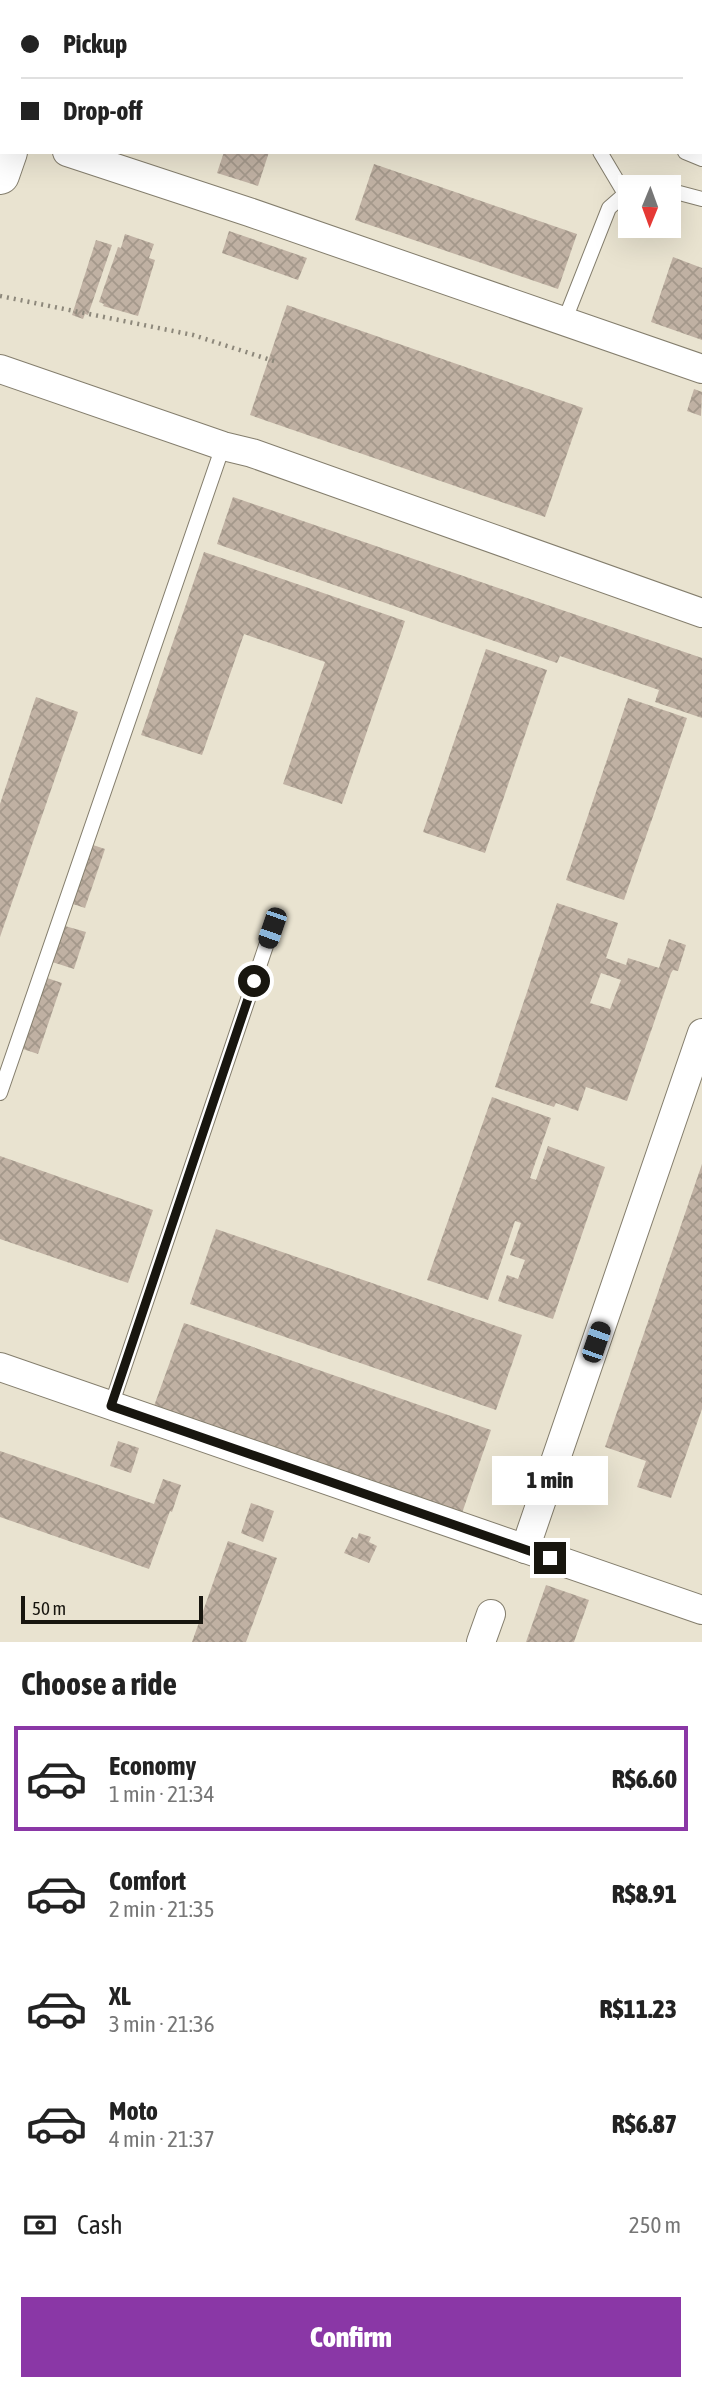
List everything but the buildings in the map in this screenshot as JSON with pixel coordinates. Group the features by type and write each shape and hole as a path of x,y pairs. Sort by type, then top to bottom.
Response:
{"main road":[{"path":"0,175 7,154"}],"street":[{"path":"73,154 702,369"},
{"path":"0,369 223,446 253,453 702,613"},
{"path":"525,1549 702,1033"},
{"path":"0,1367 702,1610"},
{"path":"481,1642 491,1614"}],"lane":[{"path":"601,154 618,179"},
{"path":"681,193 702,199"},
{"path":"565,322 609,208 618,200"},
{"path":"0,1093 223,446"},
{"path":"111,1406 272,928"}],"path":[{"path":"0,296 193,335 278,362"}],"route":[{"path":"254,981 111,1406 550,1558"}]}
